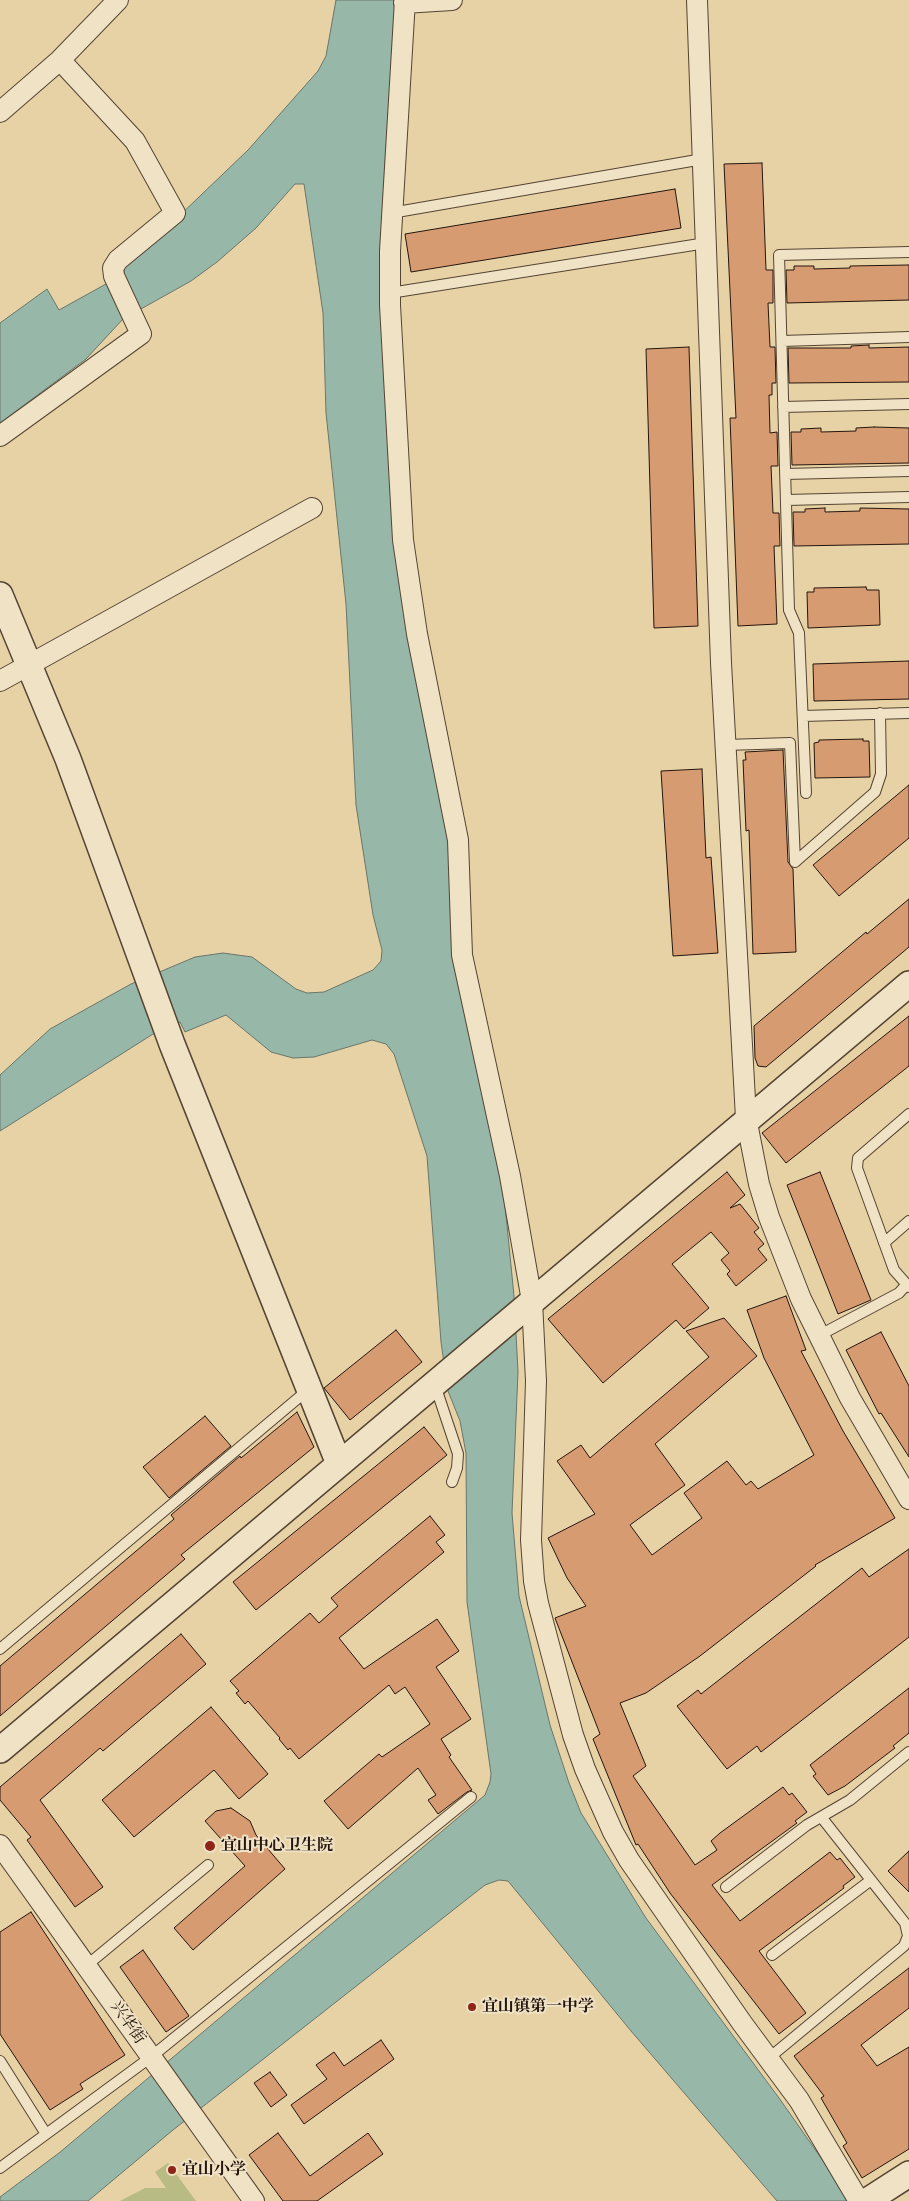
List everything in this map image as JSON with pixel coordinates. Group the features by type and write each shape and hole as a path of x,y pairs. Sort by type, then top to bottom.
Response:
{"street":[{"path":"0,112 60,60 118,0"},
{"path":"452,0 405,2 391,213 390,293 403,540 409,587 430,703 458,840 462,955 510,1176 524,1308 536,1381 532,1560 538,1603 573,1735 598,1803 629,1860 742,2024 770,2058 822,2134 859,2201"},
{"path":"697,0 725,745 742,1085 747,1121 759,1184 768,1217 801,1299 850,1398 909,1499"},
{"path":"0,436 141,334 114,276 113,268 118,260 175,213 135,141 60,60"},
{"path":"0,681 312,508"},
{"path":"0,595 30,664 107,862 146,976 172,1044 339,1464"},
{"path":"0,1750 909,984"},
{"name":"兴华街","path":"0,1845 254,2201"},
{"path":"867,2201 909,2174"}],"lane":[{"path":"391,213 703,159"},
{"path":"390,293 706,243"},
{"path":"806,793 799,633 789,610 779,255 909,252"},
{"path":"782,341 909,337"},
{"path":"783,408 909,404"},
{"path":"785,474 909,471"},
{"path":"786,500 909,497"},
{"path":"803,716 909,713"},
{"path":"725,745 790,743 795,862 876,792 881,774 880,714"},
{"path":"818,1336 899,1294 908,1286 894,1270 859,1176 858,1158 909,1114"},
{"path":"884,1243 909,1222"},
{"path":"439,1380 458,1454 457,1468 452,1482"},
{"path":"0,1649 309,1389"},
{"path":"726,1887 807,1825 850,1800 909,1752"},
{"path":"0,2168 152,2060 471,1797"},
{"path":"770,2058 904,1946 908,1936 907,1921 871,1880 822,1818"},
{"path":"86,1966 208,1865"},
{"path":"772,1955 871,1880"},
{"path":"0,2061 46,2134"}],"green space":[{"path":"168,2163 196,2201 120,2201 145,2188 166,2188 155,2172"}],"shaded area":[{"path":"336,0 398,0 382,292 475,1043 504,1195 514,1296 518,1372 512,1513 519,1596 550,1725 581,1813 646,1918 779,2098 840,2185 847,2201 777,2201 631,2031 508,1881 499,1880 485,1885 173,2130 88,2201 0,2201 0,2197 59,2153 485,1795 490,1782 491,1774 467,1602 466,1453 460,1421 448,1391 441,1342 427,1156 394,1054 386,1044 372,1040 314,1057 293,1058 271,1052 226,1015 185,1032 180,1022 153,1034 0,1131 0,1075 50,1029 131,984 195,957 223,953 252,957 296,989 307,993 324,992 373,970 381,961 382,950 373,915 356,805 346,604 326,413 323,313 304,184 295,184 256,228 217,262 191,281 123,319 86,359 0,423 0,323 47,289 59,310 124,274 129,258 153,241 248,150 318,71 326,56"}],"building":[{"path":"762,163 766,270 773,270 773,303 768,303 770,347 775,347 776,383 772,383 772,395 769,395 770,433 777,432 778,466 771,466 773,513 779,513 780,546 774,546 777,624 738,626 730,418 736,418 724,164"},
{"path":"675,189 681,228 411,272 405,234"},
{"path":"909,265 909,300 787,303 786,270 794,270 794,266 814,266 814,269"},
{"path":"869,345 869,348 909,347 909,382 789,383 788,348 851,348 851,346"},
{"path":"689,347 698,626 654,628 646,349"},
{"path":"821,428 821,432 856,431 856,428 909,428 909,463 792,465 791,432 801,432 801,429"},
{"path":"825,508 825,512 860,511 860,508 909,509 909,544 794,546 793,512"},
{"path":"866,587 867,590 879,590 880,625 808,628 807,592 814,592 814,588"},
{"path":"909,661 909,699 814,701 813,664"},
{"path":"863,739 863,741 869,741 870,777 815,778 814,743 819,742 819,740"},
{"path":"783,750 788,862 793,869 796,952 753,954 749,830 746,831 743,760 746,760 745,752"},
{"path":"702,769 706,858 711,857 718,953 673,956 661,771"},
{"path":"909,785 909,838 839,896 813,865"},
{"path":"909,899 909,947 766,1067 758,1066 755,1058 754,1026 866,932 867,934"},
{"path":"909,1016 909,1066 786,1163 762,1133"},
{"path":"727,1172 745,1195 730,1208 740,1204 759,1228 754,1232 764,1244 758,1249 767,1260 736,1286 727,1274 730,1271 721,1260 729,1253 711,1232 672,1264 709,1308 684,1329 676,1320 603,1383 548,1319"},
{"path":"820,1172 871,1300 838,1314 787,1185"},
{"path":"786,1296 806,1350 801,1351 843,1431 895,1518 815,1565 700,1656 646,1693 620,1703 646,1766 633,1776 695,1865 717,1850 711,1841 720,1833 783,1787 789,1795 792,1793 807,1812 795,1821 797,1823 712,1885 740,1921 830,1852 837,1860 840,1858 855,1877 843,1886 844,1888 759,1951 806,2013 779,2034 670,1893 638,1844 636,1845 593,1739 600,1734 555,1618 586,1606 567,1578 548,1538 595,1514 557,1461 581,1445 590,1458 709,1357 686,1331 724,1318 757,1356 655,1444 685,1485 630,1525 652,1555 702,1518 684,1493 727,1461 746,1485 751,1481 758,1489 814,1455 764,1358 747,1310"},
{"path":"396,1330 422,1362 350,1420 324,1388"},
{"path":"881,1332 909,1386 909,1457 881,1413 879,1414 846,1350"},
{"path":"297,1412 314,1447 181,1555 185,1559 0,1716 0,1666 174,1519 171,1515 178,1509 240,1456 241,1458"},
{"path":"205,1416 231,1446 169,1498 143,1467"},
{"path":"424,1427 447,1455 256,1610 233,1582"},
{"path":"430,1516 445,1535 436,1542 444,1552 339,1638 364,1669 437,1619 459,1651 436,1667 471,1719 441,1739 451,1755 449,1757 472,1790 438,1814 428,1800 436,1795 418,1768 348,1829 324,1801 379,1754 382,1757 430,1724 405,1687 395,1694 389,1685 299,1759 290,1748 288,1750 248,1701 245,1704 236,1693 239,1691 230,1681 310,1613 319,1623 338,1606 331,1598"},
{"path":"909,1549 909,1637 761,1752 757,1746 727,1769 677,1706 698,1690 701,1694 862,1568 869,1577"},
{"path":"181,1634 206,1664 103,1751 100,1748 40,1800 103,1887 75,1907 27,1840 31,1837 0,1800 0,1787"},
{"path":"909,1688 909,1733 893,1746 895,1748 845,1786 828,1795 813,1776 816,1774 810,1765"},
{"path":"211,1707 268,1774 239,1799 214,1770 134,1837 102,1800"},
{"path":"231,1808 250,1821 256,1835 285,1869 193,1950 174,1928 245,1866 205,1821 216,1811"},
{"path":"909,1851 909,1892 888,1871"},
{"path":"31,1912 125,2055 80,2084 83,2089 50,2110 0,2034 0,1932"},
{"path":"143,1950 189,2016 166,2032 120,1967"},
{"path":"909,1968 909,2008 861,2045 877,2066 909,2047 909,2149 862,2178 843,2146 847,2143 821,2098 824,2096 794,2056"},
{"path":"381,2040 394,2059 304,2124 291,2105 327,2079 316,2065 334,2052 344,2066"},
{"path":"270,2072 287,2095 271,2107 254,2083"},
{"path":"278,2133 310,2176 368,2133 383,2154 317,2201 283,2201 249,2155"}],"place":[{"name":"宜山中心卫生院","path":"210,1846"},
{"name":"宜山镇第一中学","path":"472,2007"},
{"name":"宜山小学","path":"172,2170"}]}
